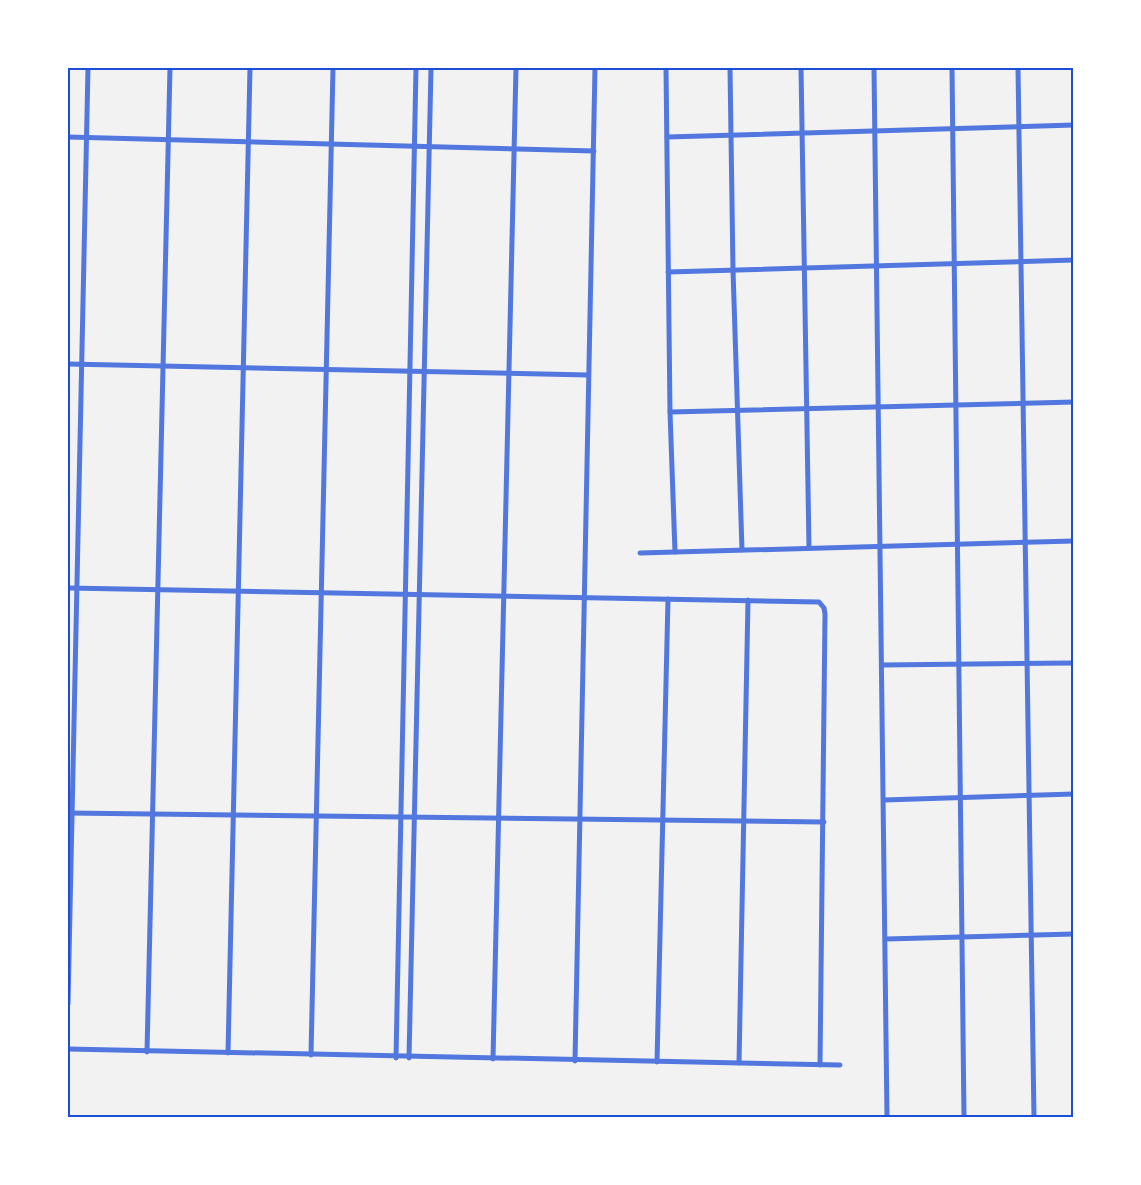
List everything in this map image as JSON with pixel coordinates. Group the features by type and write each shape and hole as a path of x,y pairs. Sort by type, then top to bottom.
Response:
{"street":[{"path":"68,1004 70,813 88,68"},
{"path":"147,1052 170,68"},
{"path":"228,1053 250,68"},
{"path":"311,1055 333,68"},
{"path":"396,1058 416,68"},
{"path":"409,1058 431,68"},
{"path":"493,1059 516,68"},
{"path":"575,1061 595,68"},
{"path":"666,68 670,412 675,552"},
{"path":"730,68 733,270 742,550"},
{"path":"801,68 809,548"},
{"path":"874,68 877,407 882,545 887,1118"},
{"path":"952,68 964,1118"},
{"path":"1018,68 1034,1118"},
{"path":"667,137 1074,125"},
{"path":"68,137 594,151"},
{"path":"668,272 1074,260"},
{"path":"68,364 588,375"},
{"path":"670,412 1074,402"},
{"path":"640,553 1074,541"},
{"path":"68,588 819,602 824,608 824,822 820,1065"},
{"path":"657,1062 668,599"},
{"path":"739,1064 748,600"},
{"path":"882,665 1074,663"},
{"path":"884,800 1074,795"},
{"path":"70,813 824,822"},
{"path":"886,939 1074,934"},
{"path":"397,992 410,992"},
{"path":"68,1049 396,1058 840,1065"}]}
